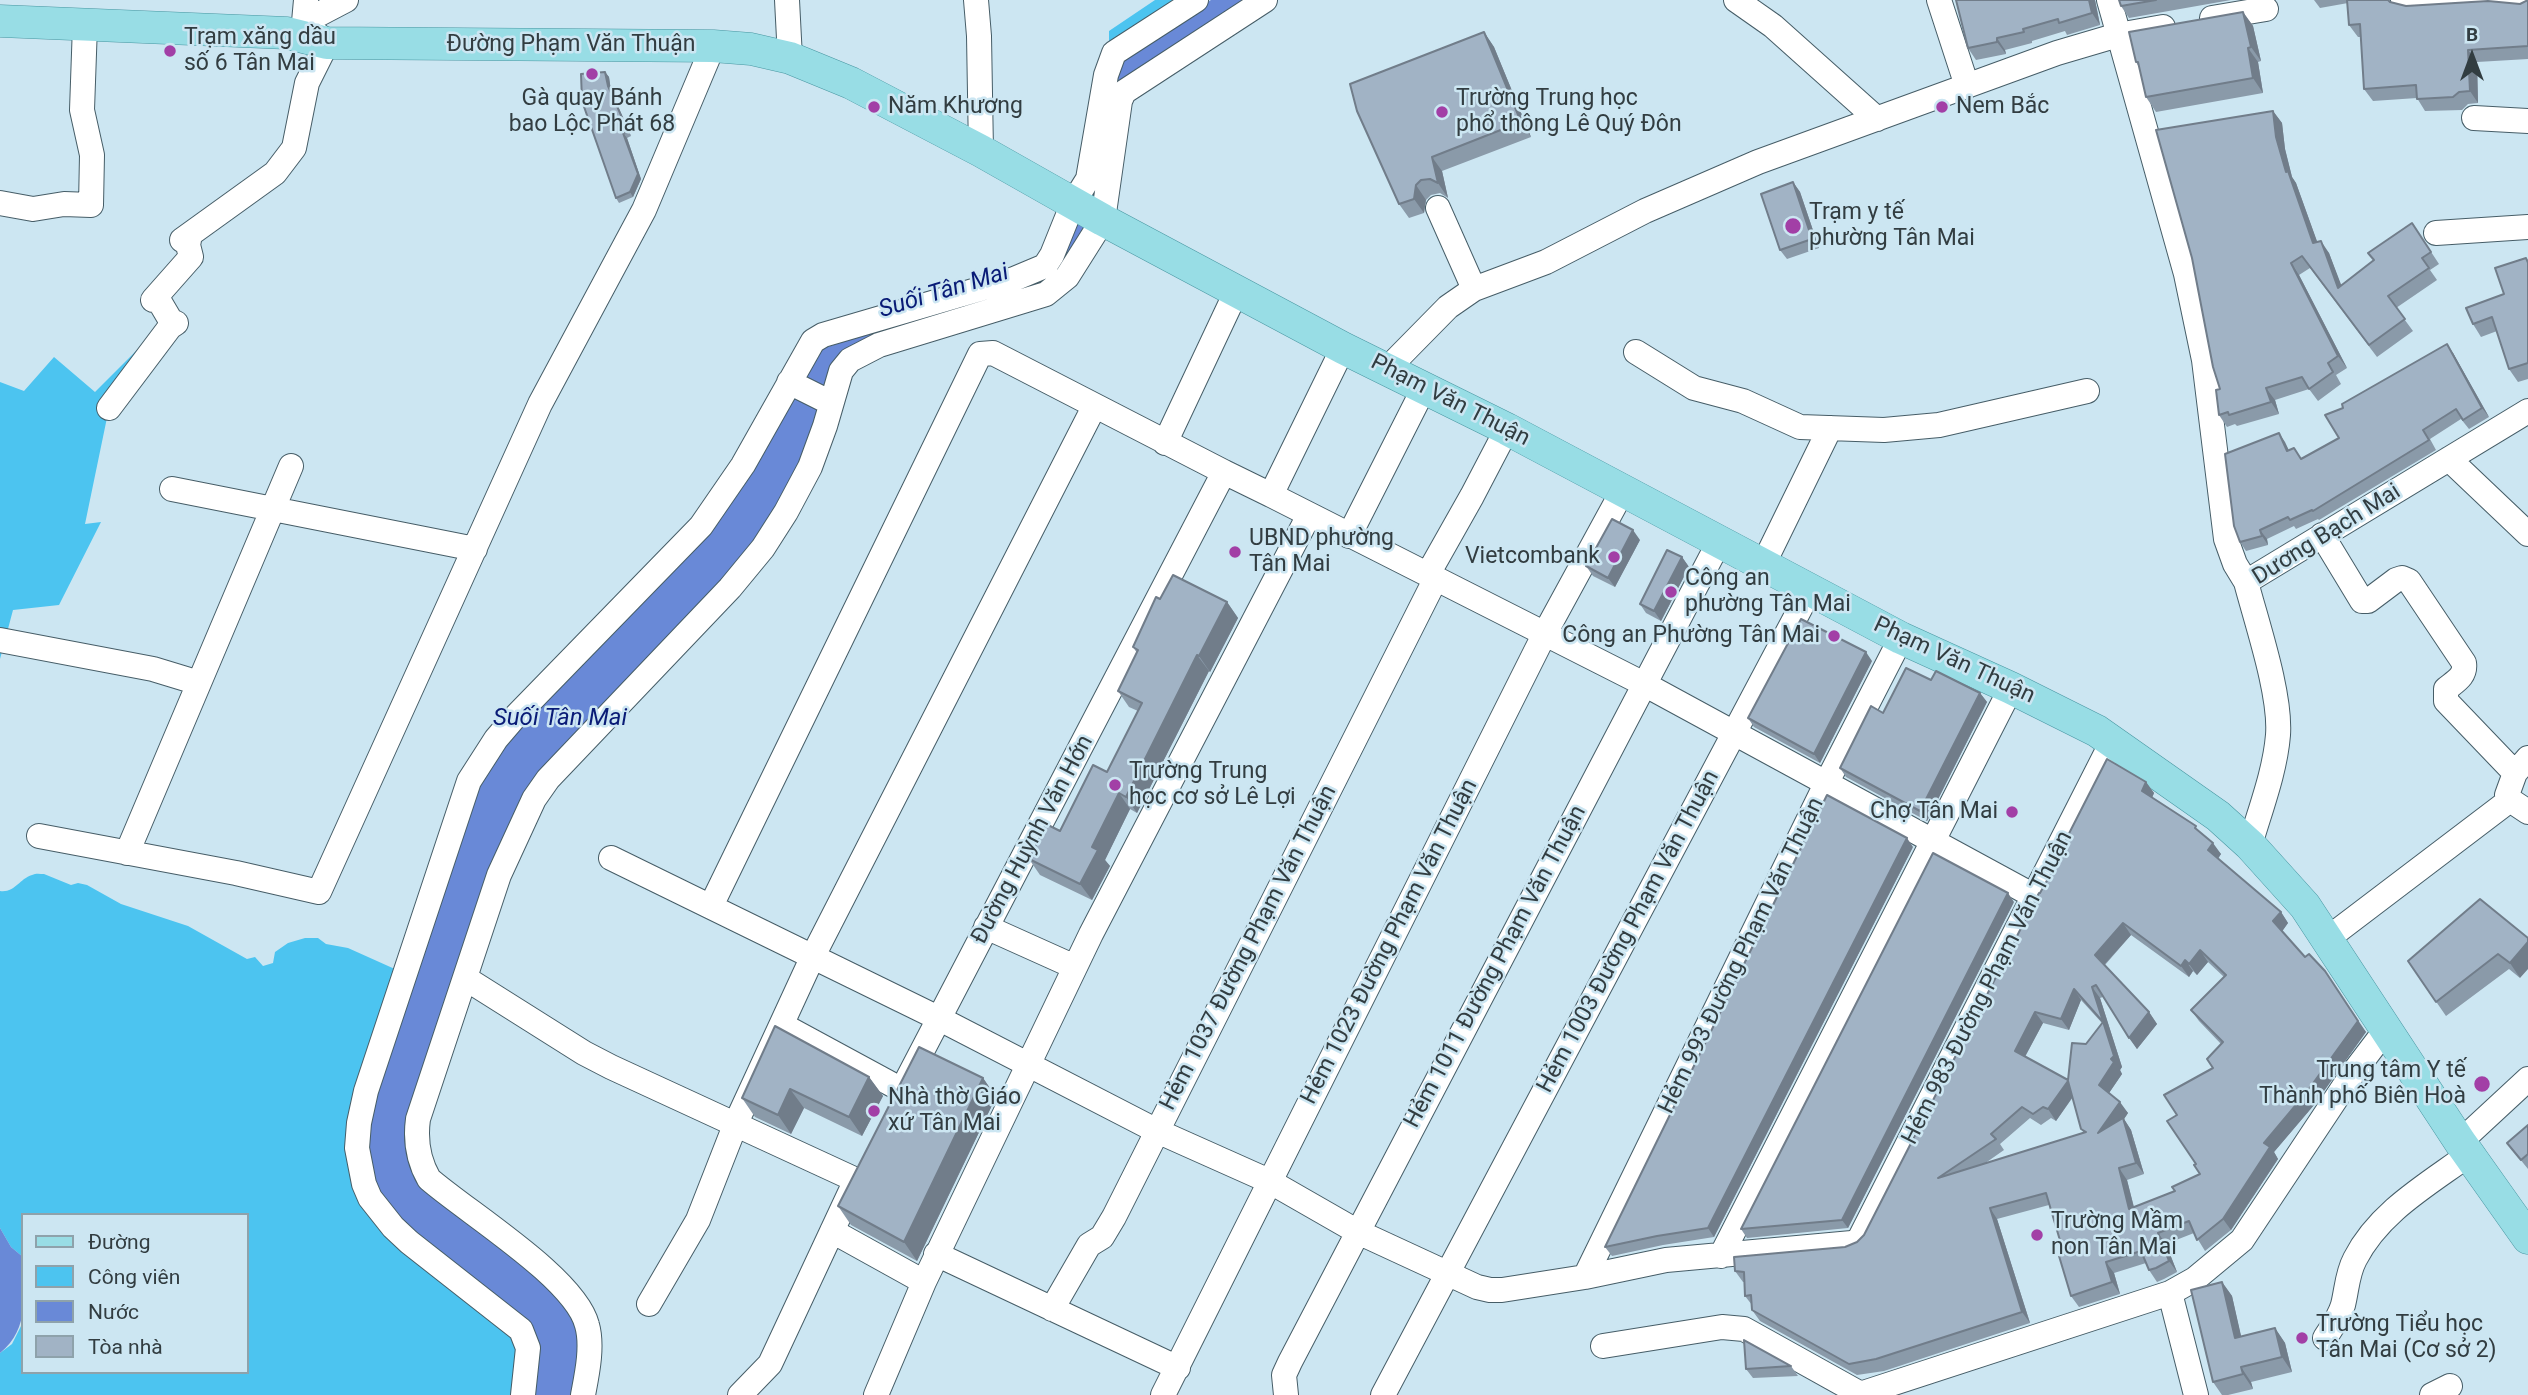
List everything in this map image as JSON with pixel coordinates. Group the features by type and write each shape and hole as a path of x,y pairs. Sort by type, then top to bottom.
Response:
{"main road":[{"name":"Đường Phạm Văn Thuận","path":"0,22 287,33 327,43 713,46 751,50 790,58 851,83 981,150 1103,219"},
{"name":"Phạm Văn Thuận","path":"1103,219 1343,348 1507,429 1901,638 2085,724 2218,816 2250,845 2305,906 2385,1031 2528,1238"}],"street":[{"path":"109,408 170,327 176,323 171,321 158,299 153,300 191,257 189,240 182,240 275,173 294,148 307,83 327,43 305,11 346,0"},
{"path":"787,0 790,58"},
{"path":"976,0 981,150"},
{"path":"523,1395 528,1348 521,1330 409,1241 370,1198 357,1148 366,1091 460,803 475,771 514,718 701,526 737,475 808,347 823,335 1036,271 1045,266 1073,203 1088,179 1106,75 1114,53 1196,0"},
{"path":"583,1395 589,1336 583,1314 577,1304 559,1282 429,1179 420,1164 416,1131 499,876 534,799 548,779 730,589 763,548 810,467 841,371 850,360 865,351 904,337 1046,294 1057,287 1067,277 1103,219 1120,101 1124,92 1265,0"},
{"path":"1736,0 1773,26 1877,119"},
{"path":"1939,0 1967,86"},
{"path":"2109,0 2186,274 2204,360 2226,539 2235,564 2246,582"},
{"path":"2403,0 2414,3 2489,0"},
{"path":"2504,0 2528,1"},
{"path":"1387,369 1448,307 1474,289 1546,262 1645,211 1758,162 2057,53 2118,35 2266,9"},
{"path":"0,203 33,209 64,204 91,205 92,155 82,110 85,25"},
{"path":"39,836 236,873 319,892 541,404 644,211 713,46"},
{"path":"2474,118 2528,121"},
{"path":"1438,208 1474,289"},
{"path":"2437,233 2528,227"},
{"path":"1166,443 1237,290"},
{"path":"1271,495 1343,348"},
{"path":"1636,352 1694,388 1743,401 1800,427 1884,430 1939,425 2087,391"},
{"path":"711,906 980,354 993,353 1094,407 1644,684 2034,896"},
{"path":"789,382 831,402"},
{"path":"1349,536 1424,388"},
{"path":"649,1304 698,1220 736,1124 813,956 1094,407"},
{"name":"Dương Bạch Mai","path":"2250,845 2278,735 2275,700 2246,582 2528,411"},
{"path":"1763,565 1830,428"},
{"name":"Hẻm 1037 Đường Phạm Văn Thuận","path":"1052,1309 1089,1245 1102,1237 1114,1217 1507,429"},
{"path":"2449,459 2528,534"},
{"path":"127,853 291,466"},
{"name":"Đường Huỳnh Văn Hớn","path":"890,1112 1224,472"},
{"path":"172,489 474,549"},
{"name":"Hẻm 1023 Đường Phạm Văn Thuận","path":"1163,1395 1544,635 1622,492"},
{"path":"876,1395 936,1255 1075,967 1309,515"},
{"path":"2322,535 2362,601 2368,601 2396,580 2409,580 2464,663 2465,671 2462,676 2446,689 2446,701 2521,765 2507,794 2519,806 2327,939"},
{"name":"Hẻm 1011 Đường Phạm Văn Thuận","path":"1286,1395 1284,1375 1290,1362 1719,542"},
{"name":"Hẻm 1003 Đường Phạm Văn Thuận","path":"1383,1395 1810,590"},
{"name":"Hẻm 993 Đường Phạm Văn Thuận","path":"1585,1276 1826,784 1901,638"},
{"path":"0,640 131,664 199,683"},
{"path":"611,859 938,1018 1157,1131 1269,1181 1359,1232 1447,1274 1490,1290 1585,1276 1666,1259 1721,1256 2011,688"},
{"name":"Hẻm 983 Đường Phạm Văn Thuận","path":"1721,1256 1852,1243 1864,1235 2112,741"},
{"path":"986,928 1075,967"},
{"path":"465,978 584,1053 856,1180"},
{"path":"782,1025 902,1090"},
{"path":"1603,1346 1722,1327 1744,1328 1869,1393 2170,1293 2195,1279 2242,1240 2353,1073 2385,1031"},
{"path":"2325,1338 2338,1320 2348,1275 2355,1258 2377,1225 2464,1148 2528,1079"},
{"path":"740,1395 770,1364 867,1157"},
{"path":"832,1231 924,1282"},
{"path":"936,1255 1178,1368"},
{"path":"2170,1293 2196,1395"}],"green space":[{"path":"1155,0 1183,0 1109,48 1109,31"},
{"path":"139,348 147,353 109,408 85,524 101,522 59,605 13,610 0,659 0,382 24,391 54,357 95,392"},
{"path":"34,874 44,874 71,885 87,885 121,904 188,926 247,959 255,957 263,966 273,963 275,952 288,943 305,938 318,938 326,944 348,948 397,970 355,1106 519,1341 516,1395 0,1395 0,1353 12,1344 21,1326 21,1374 248,1374 248,1213 21,1213 21,1255 11,1247 0,1228 0,891 13,888"}],"water":[{"name":"Suối Tân Mai","path":"1211,0 1251,0 1140,70 1094,219 1055,279 861,344 805,459 753,547 544,771 409,1146 555,1288 580,1326 575,1395 531,1395 536,1357 396,1219 372,1183 366,1126 475,785 505,740 700,539 815,351 1044,276 1121,58"},
{"path":"0,1228 11,1247 21,1255 21,1321 17,1333 0,1353"}],"building":[{"path":"1956,0 2089,0 2092,13 2059,23 2058,19 2023,29 2024,32 1997,38 1997,42 1968,48"},
{"path":"2119,0 2156,0 2121,6"},
{"path":"2347,0 2388,0 2406,6 2488,1 2520,4 2528,0 2528,46 2468,50 2470,91 2459,92 2453,97 2417,99 2416,85 2364,89 2360,24 2349,25"},
{"path":"2243,12 2251,47 2248,48 2253,78 2146,97 2129,32"},
{"path":"1484,32 1521,122 1432,157 1438,183 1430,179 1421,180 1416,185 1414,199 1399,204 1357,111 1350,84"},
{"path":"605,72 608,86 628,131 623,133 638,174 630,192 616,198 582,101 581,74"},
{"path":"2273,111 2276,137 2286,172 2288,171 2313,243 2321,241 2338,288 2374,260 2368,253 2412,223 2431,252 2422,258 2429,268 2388,296 2405,319 2369,345 2302,256 2291,263 2338,356 2328,363 2333,372 2309,389 2302,377 2266,388 2271,402 2229,415 2228,412 2219,415 2216,390 2220,389 2213,367 2192,258 2156,130"},
{"path":"1793,182 1812,239 1780,250 1761,194"},
{"path":"2526,258 2528,363 2509,369 2492,317 2473,324 2466,308 2504,294 2495,268"},
{"path":"2447,344 2482,408 2463,420 2456,409 2423,430 2429,440 2313,511 2290,520 2288,517 2260,530 2262,536 2240,542 2234,526 2225,454 2279,433 2287,451 2294,448 2301,459 2339,438 2325,415 2343,408 2342,404"},
{"path":"1612,519 1633,530 1608,578 1586,566"},
{"path":"1667,550 1682,557 1654,611 1640,604"},
{"path":"1173,575 1227,602 1199,656 1197,655 1126,797 1119,793 1092,847 1098,850 1080,884 1029,859 1046,824 1060,831 1093,765 1107,772 1142,703 1118,691 1138,650 1133,647 1156,597 1160,599"},
{"path":"1801,619 1866,652 1814,754 1748,718"},
{"path":"1906,668 1931,680 1936,671 1980,693 1920,811 1840,768 1871,706 1883,713"},
{"path":"2107,759 2146,782 2142,791 2196,826 2195,828 2213,843 2208,850 2281,912 2273,921 2305,957 2309,954 2325,971 2358,1021 2306,1093 2264,1143 2270,1147 2223,1219 2197,1240 2189,1221 2158,1233 2169,1261 2149,1270 2141,1251 2106,1262 2112,1282 2071,1296 2059,1256 2064,1254 2046,1193 1990,1208 2022,1312 1876,1359 1849,1364 1752,1310 1751,1295 1745,1296 1744,1272 1735,1271 1734,1257 1845,1247 1857,1242 1864,1235 2039,893 2059,859 2057,857","holes":["2123,923 2181,966 2185,960 2189,964 2200,950 2226,975 2191,1010 2223,1042 2207,1059 2213,1068 2164,1095 2177,1115 2167,1121 2200,1174 2172,1187 2175,1191 2129,1209 2119,1168 2136,1163 2123,1118 2098,1133 2120,1102 2099,1085 2114,1062 2111,1059 2114,1056 2092,987 2096,985 2129,1038 2149,1012 2095,955","2074,989 2103,1022 2086,1044 2072,1043 2068,1080 2015,1051 2035,1012 2061,1019","2068,1081 2081,1129 2086,1132 1938,1178 1996,1139 1991,1134 2022,1107 2033,1114 2043,1107 2048,1109"]},
{"path":"1827,795 1907,838 1708,1228 1605,1247"},
{"path":"1933,853 2008,893 1842,1220 1741,1229"},
{"path":"2480,899 2528,938 2528,942 2510,963 2498,954 2436,1002 2408,961"},
{"path":"775,1026 869,1077 849,1117 790,1089 778,1115 742,1098"},
{"path":"919,1047 983,1078 904,1242 838,1206"},
{"path":"2528,1125 2528,1154 2521,1160 2507,1143"},
{"path":"2222,1282 2235,1338 2275,1328 2282,1357 2241,1367 2243,1374 2213,1382 2191,1290"},
{"path":"1744,1340 1791,1366 1746,1369"}],"place":[{"name":"Trạm xăng dầu số 6 Tân Mai","path":"170,51"},
{"name":"Gà quay Bánh bao Lộc Phát 68","path":"592,74"},
{"name":"Năm Khương","path":"874,107"},
{"name":"Nem Bắc","path":"1942,107"},
{"name":"Trường Trung học phổ thông Lê Quý Đôn","path":"1442,112"},
{"name":"Trạm y tế phường Tân Mai","path":"1793,226"},
{"name":"UBND phường Tân Mai","path":"1235,552"},
{"name":"Vietcombank","path":"1614,557"},
{"name":"Công an phường Tân Mai","path":"1671,592"},
{"name":"Công an Phường Tân Mai","path":"1834,636"},
{"name":"Trường Trung học cơ sở Lê Lợi","path":"1115,785"},
{"name":"Chợ Tân Mai","path":"2012,812"},
{"name":"Trung tâm Y tế Thành phố Biên Hoà","path":"2482,1084"},
{"name":"Nhà thờ Giáo xứ Tân Mai","path":"874,1111"},
{"name":"Trường Mầm non Tân Mai","path":"2037,1235"},
{"name":"Trường Tiểu học Tân Mai (Cơ sở 2)","path":"2302,1338"}]}
